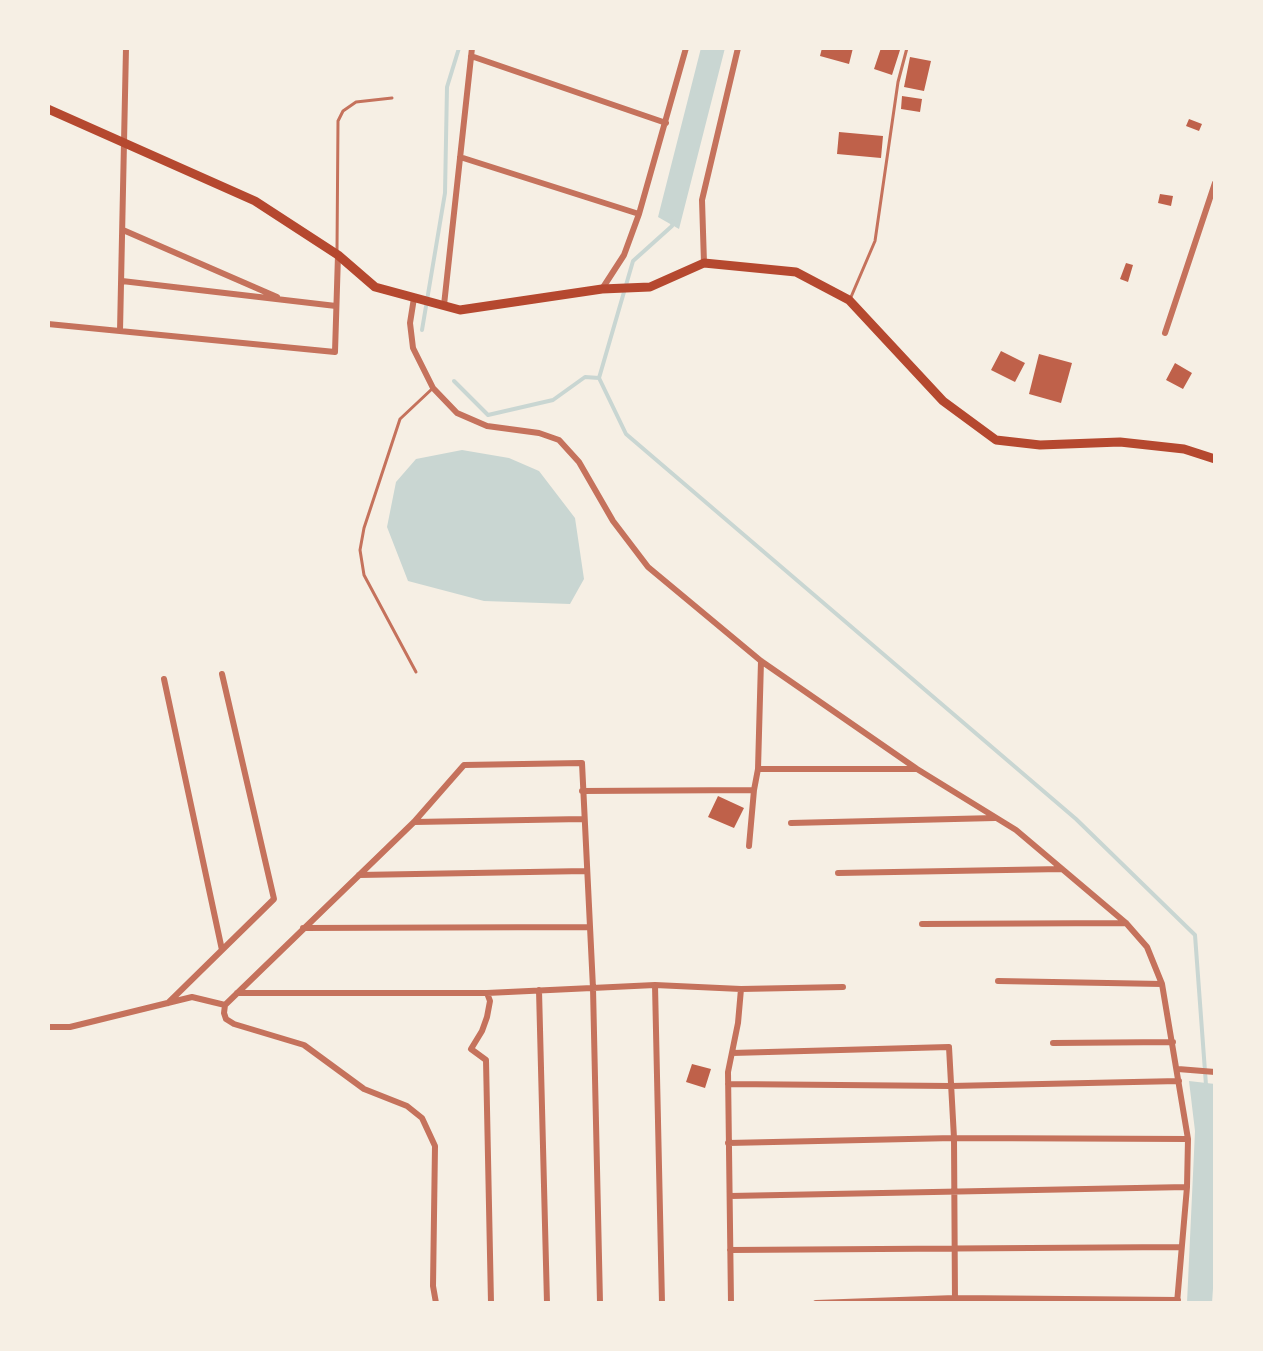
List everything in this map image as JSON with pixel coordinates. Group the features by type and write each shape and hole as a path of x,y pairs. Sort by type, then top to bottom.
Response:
{"main road":[{"path":"48,109 255,201 338,255 375,287 460,310 602,289 650,287 704,263 796,272 849,300 943,401 996,440 1040,445 1120,442 1184,449 1215,459"}],"street":[{"path":"120,331 126,48"},
{"path":"602,289 624,255 639,214 686,48"},
{"path":"704,263 702,200 738,48"},
{"path":"444,305 472,52 666,123"},
{"path":"460,157 639,214"},
{"path":"1165,333 1215,183"},
{"path":"123,230 284,300"},
{"path":"48,324 335,352 338,255"},
{"path":"122,281 336,306"},
{"path":"414,298 410,323 413,348 433,388 457,413 487,426 539,433 559,440 579,462 613,521 648,567 761,661 917,769 1016,830 1126,923 1147,947 1162,984 1188,1139 1177,1302 816,1303"},
{"path":"749,846 758,769 761,661"},
{"path":"168,1003 274,899 222,674"},
{"path":"164,679 222,950"},
{"path":"436,1303 433,1286 435,1146 422,1118 407,1106 356,1084 304,1045 234,1024 226,1019 225,1005 414,822 464,765 582,763 593,988 600,1303"},
{"path":"758,769 917,769"},
{"path":"582,791 754,790"},
{"path":"791,823 997,818"},
{"path":"414,822 583,819"},
{"path":"838,873 1062,869"},
{"path":"359,875 586,871"},
{"path":"922,924 1126,923"},
{"path":"303,928 589,927"},
{"path":"998,981 1162,984"},
{"path":"237,993 487,993 655,985 741,989 843,987"},
{"path":"655,985 662,1303"},
{"path":"731,1303 728,1084 741,989"},
{"path":"539,990 547,1303"},
{"path":"487,993 490,1001 487,1017 471,1049 486,1060 491,1303"},
{"path":"48,1027 70,1027 192,997 225,1005"},
{"path":"1053,1043 1173,1042"},
{"path":"732,1053 949,1047 954,1138 955,1301"},
{"path":"1178,1069 1215,1072"},
{"path":"728,1084 951,1086 1179,1081"},
{"path":"728,1143 954,1138 1188,1139"},
{"path":"730,1196 1187,1187"},
{"path":"730,1250 1180,1247"}],"lane":[{"path":"849,300 875,241 898,82 907,48"},
{"path":"338,255 338,121 343,111 356,102 392,98"},
{"path":"416,672 364,575 360,550 364,528 400,419 433,388"}],"shaded area":[{"path":"701,48 725,48 679,229 658,217"},
{"path":"462,450 509,458 539,471 575,518 584,579 570,604 484,601 408,581 387,527 396,482 416,459"},
{"path":"1189,1081 1215,1084 1215,1260 1212,1303 1187,1303 1195,1131"}],"building":[{"path":"822,48 853,48 849,64 820,56"},
{"path":"881,48 900,50 892,75 874,69"},
{"path":"910,57 931,61 924,91 904,87"},
{"path":"902,96 922,99 920,112 901,109"},
{"path":"1189,119 1202,124 1199,131 1186,126"},
{"path":"839,132 883,136 881,158 837,154"},
{"path":"1160,194 1173,196 1171,206 1158,203"},
{"path":"1126,263 1133,265 1128,282 1120,279"},
{"path":"1001,351 1025,363 1015,382 991,370"},
{"path":"1039,354 1072,363 1061,403 1029,394"},
{"path":"1175,363 1192,373 1183,389 1166,380"},
{"path":"718,796 744,808 734,828 708,817"},
{"path":"692,1064 711,1069 705,1088 686,1082"}],"waterway":[{"path":"422,330 445,193 447,87 459,48"},
{"path":"673,221 672,226 633,261 599,378 626,434 1076,819 1195,935 1206,1085"},
{"path":"454,381 488,415 553,400 585,377 599,378"}]}
